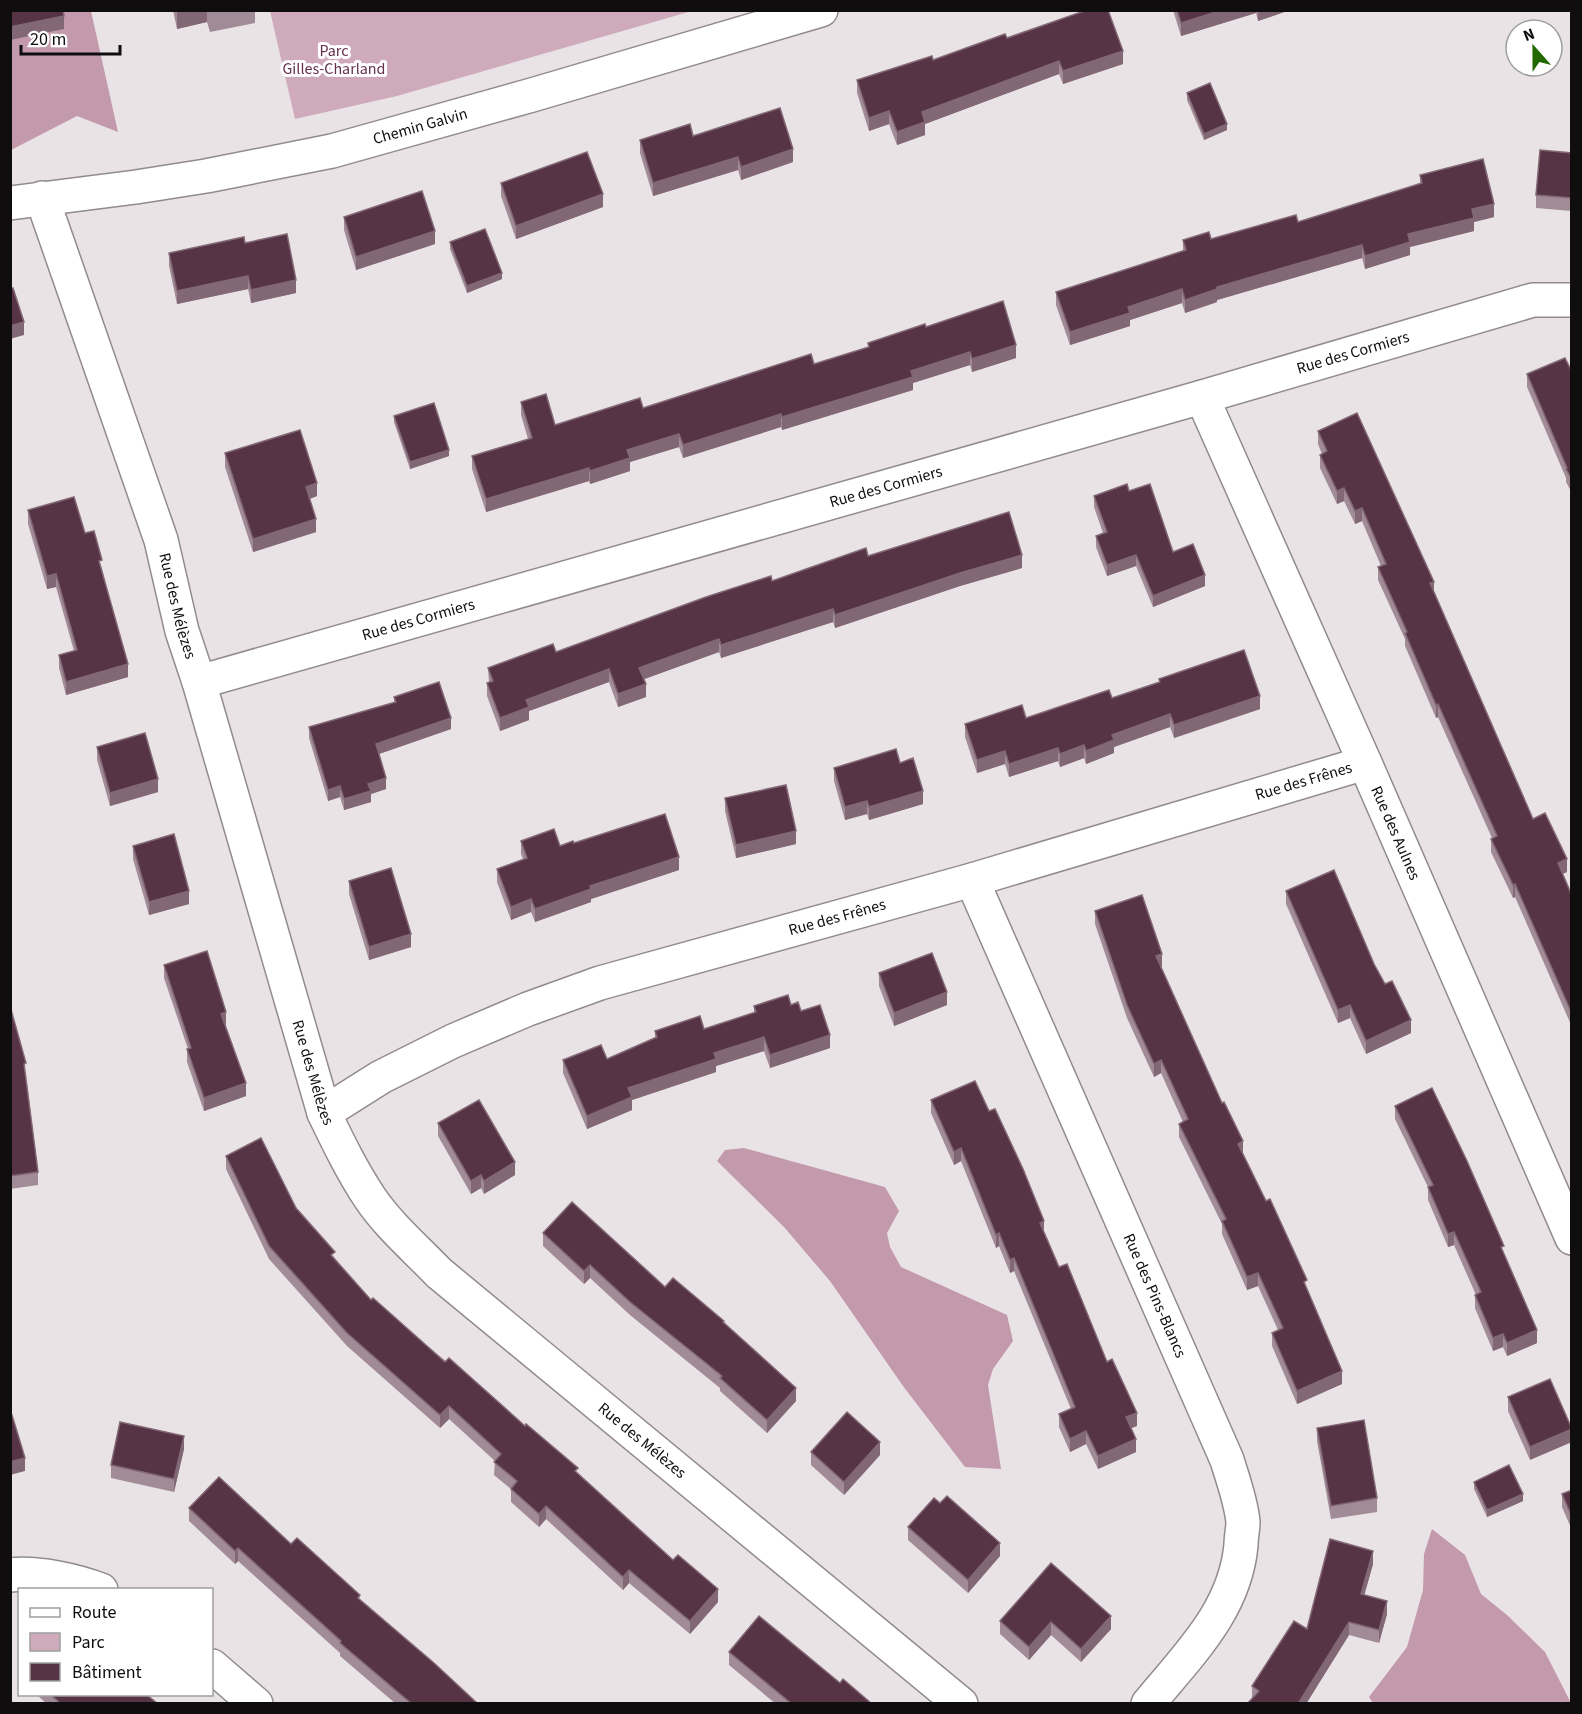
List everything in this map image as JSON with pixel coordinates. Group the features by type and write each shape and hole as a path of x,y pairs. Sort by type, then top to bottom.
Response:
{"street":[{"name":"Chemin Galvin","path":"26,200 206,176 332,151 821,10"},
{"name":"Rue des Mélèzes","path":"26,200 161,540 182,631 199,682 324,1113 344,1154 371,1199 439,1273 961,1704"},
{"name":"Rue des Cormiers","path":"199,682 1202,397 1533,300 1572,300"},
{"name":"Rue des Aulnes","path":"1202,397 1365,763 1572,1238"},
{"name":"Rue des Frênes","path":"324,1113 381,1077 453,1041 600,983 972,880 1365,763"},
{"name":"Rue des Pins-Blancs","path":"972,880 1227,1460 1239,1503 1243,1522 1240,1557 1231,1591 1214,1624 1148,1704"},
{"path":"10,1575 20,1574 79,1582 95,1588"},
{"path":"213,1667 256,1704"}],"green space":[{"name":"Parc Gilles-Charland","path":"270,10 692,11 397,96 295,119"}],"shaded area":[{"path":"10,11 91,11 118,132 77,116 11,150"},
{"path":"744,1148 885,1187 899,1211 887,1233 890,1247 901,1267 1007,1315 1013,1341 993,1369 988,1385 1001,1469 965,1467 903,1386 830,1281 784,1227 717,1161 725,1150"},
{"path":"1432,1529 1465,1555 1481,1594 1507,1615 1545,1652 1571,1703 1373,1703 1369,1697 1407,1647 1423,1590 1424,1554"}],"building":[{"path":"10,10 63,10 64,16 10,27"},
{"path":"1087,10 1108,10 1123,51 1063,71 1059,61 922,112 925,122 897,132 889,111 869,118 857,80 932,56 933,60 1005,34 1007,38"},
{"path":"1177,10 1222,10 1181,23"},
{"path":"1210,83 1227,124 1204,134 1187,93"},
{"path":"780,108 793,149 741,167 738,157 653,183 640,140 690,124 693,136"},
{"path":"1540,150 1572,153 1572,198 1536,195"},
{"path":"587,152 603,194 516,226 501,183"},
{"path":"1483,159 1494,204 1472,209 1474,218 1408,234 1410,242 1365,256 1362,245 1217,287 1217,289 1185,300 1182,289 1128,307 1130,313 1070,332 1056,292 1186,250 1183,240 1209,232 1211,239 1296,215 1298,222 1422,183 1420,175"},
{"path":"422,191 435,231 356,257 344,217"},
{"path":"485,229 502,273 467,286 450,242"},
{"path":"287,234 296,280 251,290 248,276 177,291 169,253 244,237 245,243"},
{"path":"10,288 13,288 24,322 10,326"},
{"path":"1003,301 1016,345 972,359 970,352 911,371 913,377 782,417 781,414 683,445 679,434 627,450 630,458 486,499 472,456 532,438 521,402 546,394 555,425 640,398 643,408 811,354 814,364 869,347 868,343 925,324 926,327"},
{"path":"1565,358 1572,372 1572,480 1527,374"},
{"path":"434,403 449,450 410,462 394,416"},
{"path":"1357,413 1434,582 1430,583 1533,819 1545,813 1567,859 1558,863 1572,896 1572,1014 1515,884 1513,885 1491,839 1497,836 1405,633 1407,632 1378,567 1386,564 1362,508 1355,511 1344,488 1337,491 1320,455 1327,451 1318,431"},
{"path":"300,430 317,483 306,487 316,519 253,539 225,453"},
{"path":"1127,484 1129,491 1150,484 1173,552 1193,544 1205,575 1153,596 1136,555 1107,565 1096,536 1107,532 1094,496"},
{"path":"74,497 85,533 94,531 102,560 99,561 128,664 66,682 59,655 77,650 56,574 47,576 28,510"},
{"path":"1009,512 1022,555 960,573 835,615 833,609 721,645 719,639 639,668 646,684 618,694 609,669 526,700 529,707 500,718 487,683 493,681 488,668 553,644 556,652 706,597 771,576 772,581 866,548 868,556"},
{"path":"1244,650 1260,696 1174,725 1170,714 1112,735 1114,740 1086,751 1084,745 1060,754 1058,748 1009,764 1005,751 977,760 965,724 1022,705 1026,718 1109,690 1112,698"},
{"path":"439,682 451,718 376,744 386,778 368,784 371,791 344,799 340,786 328,790 309,727 396,702 394,697"},
{"path":"145,733 158,779 110,793 97,747"},
{"path":"896,749 900,763 913,758 923,791 869,807 867,801 845,807 834,768"},
{"path":"786,785 796,831 736,845 725,798"},
{"path":"665,814 679,857 590,886 591,889 535,909 531,899 511,907 497,869 527,858 521,841 554,829 560,846"},
{"path":"174,834 189,891 149,902 133,846"},
{"path":"391,868 411,934 369,947 349,881"},
{"path":"1334,870 1374,964 1385,984 1392,981 1411,1020 1366,1041 1350,1005 1338,1010 1286,891"},
{"path":"1142,895 1162,954 1156,956 1222,1103 1224,1102 1243,1141 1238,1144 1266,1201 1270,1199 1307,1280 1304,1282 1342,1371 1297,1391 1272,1333 1283,1328 1258,1273 1247,1277 1222,1221 1226,1219 1179,1124 1188,1119 1161,1060 1154,1064 1127,1005 1095,911"},
{"path":"207,951 226,1012 221,1014 246,1083 204,1098 187,1049 191,1048 164,965"},
{"path":"932,953 947,992 894,1013 879,973"},
{"path":"788,995 791,1005 798,1002 801,1011 820,1005 830,1035 770,1055 764,1037 714,1053 716,1059 628,1088 632,1097 587,1116 563,1060 601,1045 607,1059 657,1037 655,1031 700,1016 704,1029 756,1012 754,1006"},
{"path":"10,1006 26,1063 24,1064 38,1172 10,1176"},
{"path":"975,1081 989,1111 995,1109 1023,1169 1044,1221 1040,1223 1059,1267 1067,1264 1107,1362 1112,1359 1137,1413 1126,1417 1136,1439 1098,1456 1086,1431 1070,1439 1059,1414 1075,1407 1014,1258 1010,1260 999,1233 996,1235 961,1148 954,1152 931,1100"},
{"path":"1432,1088 1504,1246 1501,1247 1537,1330 1507,1343 1503,1334 1493,1338 1475,1295 1481,1292 1454,1232 1448,1234 1428,1187 1433,1185 1395,1106"},
{"path":"479,1100 515,1162 484,1181 481,1175 471,1181 438,1123"},
{"path":"261,1138 296,1208 335,1252 331,1255 371,1300 373,1298 445,1362 449,1358 525,1426 526,1424 578,1468 575,1471 673,1560 678,1555 718,1589 690,1621 629,1570 623,1577 546,1506 539,1514 511,1489 517,1481 494,1462 501,1454 449,1406 440,1415 347,1333 269,1246 226,1156"},
{"path":"572,1202 665,1287 673,1278 724,1321 796,1388 767,1420 720,1378 722,1376 630,1302 590,1265 584,1271 543,1233"},
{"path":"1550,1379 1572,1429 1530,1447 1508,1397"},
{"path":"847,1412 880,1442 844,1482 811,1452"},
{"path":"10,1415 12,1415 25,1458 10,1462"},
{"path":"1364,1420 1377,1498 1331,1506 1317,1428"},
{"path":"120,1422 184,1436 174,1479 111,1465"},
{"path":"1509,1465 1523,1494 1487,1510 1474,1482"},
{"path":"219,1477 291,1544 297,1538 360,1595 358,1598 478,1704 412,1704 340,1643 341,1641 238,1548 235,1551 189,1508"},
{"path":"1572,1490 1572,1517 1562,1494"},
{"path":"947,1496 1000,1543 968,1580 908,1527 934,1498 940,1503"},
{"path":"1330,1539 1373,1551 1361,1594 1387,1601 1379,1630 1349,1622 1298,1704 1247,1704 1259,1691 1252,1686 1294,1621 1307,1629"},
{"path":"1051,1563 1111,1616 1081,1649 1051,1622 1029,1647 1000,1621"},
{"path":"759,1616 840,1683 843,1679 872,1704 792,1704 729,1652"},
{"path":"52,1696 148,1696 158,1704 61,1704"}]}
